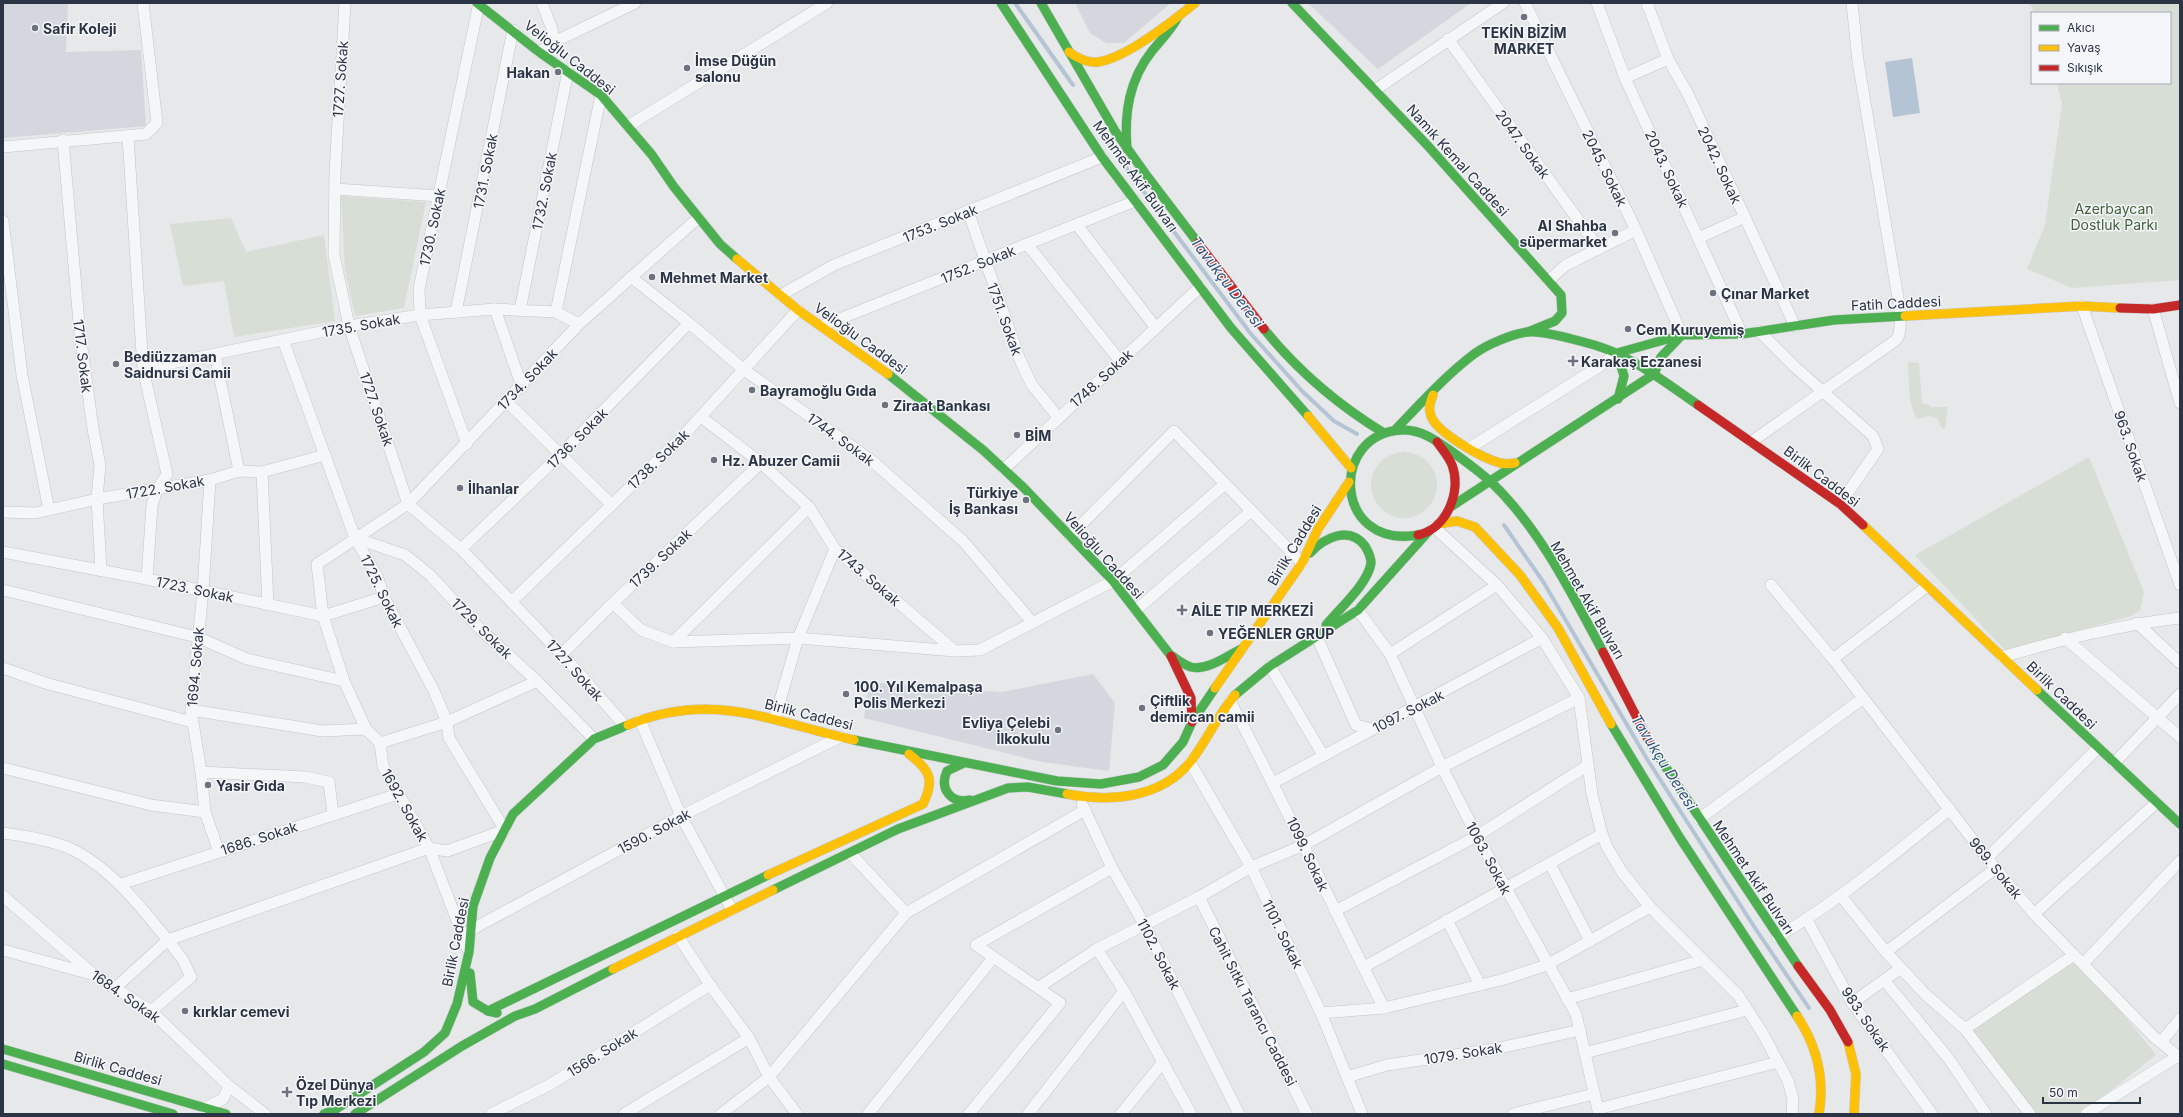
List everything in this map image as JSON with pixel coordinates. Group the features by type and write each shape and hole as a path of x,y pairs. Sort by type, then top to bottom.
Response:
{"main road":[{"name":"Mehmet Akif Bulvarı","path":"1001,3 1102,157 1200,288 1231,328 1311,419 1351,468"},
{"name":"Mehmet Akif Bulvarı","path":"1042,3 1069,52 1127,149 1260,324 1294,364 1331,400 1384,434"},
{"path":"1069,52 1084,61 1099,62 1118,55 1178,17 1195,3"},
{"name":"Namık Kemal Caddesi","path":"1292,3 1375,90 1561,295 1562,313 1555,321 1528,332"},
{"name":"Velioğlu Caddesi","path":"479,4 539,52 601,95 628,126 698,218 720,244 754,275 798,310 822,326 908,391 983,450 1004,469 1113,581 1171,655 1191,698 1192,722"},
{"path":"1127,149 1125,113 1130,92 1138,73 1151,52 1170,32 1178,17"},
{"name":"Fatih Caddesi","path":"1617,353 1682,335 1742,334 1834,320 2082,306 2153,309 2180,305"},
{"name":"Birlik Caddesi","path":"1395,430 1452,372 1475,353 1503,339 1528,332 1572,339 1617,353 1654,374 1840,504 1926,587 2180,824"},
{"path":"355,1114 372,1110 462,1046 515,1016 535,1009 678,936 851,854 898,829 1008,788 1028,787 1076,796 1112,799 1147,792 1171,778 1190,762 1230,701 1240,690 1270,666 1358,610 1452,506 1515,463 1618,400 1654,374 1661,356 1682,335"},
{"path":"1617,353 1624,373 1624,384 1618,400"},
{"path":"1436,389 1427,407 1429,414 1449,437 1471,447 1497,462 1505,464 1515,463"},
{"path":"1452,506 1457,482 1454,467 1447,453 1437,442 1424,434 1410,430 1395,430 1384,434 1366,444 1356,457 1351,468 1349,482 1353,504 1362,519 1376,531 1393,537 1411,537 1452,520 1462,522 1475,528 1523,576 1544,605 1643,780 1733,922 1807,1031 1816,1049 1820,1067 1822,1098 1819,1114"},
{"name":"Mehmet Akif Bulvarı","path":"1437,442 1489,480 1538,541 1565,585 1652,744 1699,819 1778,937 1835,1018 1846,1038 1856,1064 1858,1082 1854,1114"},
{"name":"Birlik Caddesi","path":"324,1114 336,1109 424,1052 445,1032 457,1004 469,952 474,906 490,858 514,814 594,739 640,720 679,710 728,709 775,718 840,737 906,752 1057,781 1101,784 1139,777 1163,765 1183,742 1192,722 1302,563 1318,529 1349,482"},
{"path":"1302,563 1314,548 1329,537 1338,534 1356,536 1364,543 1370,554 1370,566 1363,580 1317,637"},
{"path":"1171,655 1192,667 1200,667 1217,661 1243,648"},
{"path":"488,1011 724,895 923,804 931,790 930,776 924,764 906,752"},
{"path":"964,763 947,771 943,780 944,786 949,795 956,801 978,799"},
{"path":"469,952 471,998 477,1006 488,1011 515,1016"},
{"name":"Birlik Caddesi","path":"3,1049 226,1114"},
{"name":"Birlik Caddesi","path":"3,1064 172,1114"}],"street":[{"path":"3,147 63,140 146,134 157,123 143,3"},
{"name":"1727. Sokak","path":"345,3 335,189 334,255 349,326 408,504 461,549 561,655 626,727"},
{"path":"539,52 554,42 635,3"},
{"path":"628,126 827,3"},
{"path":"1375,90 1503,3"},
{"name":"2045. Sokak","path":"1525,3 1636,230 1682,335"},
{"name":"2043. Sokak","path":"1597,3 1625,78 1742,334"},
{"name":"2042. Sokak","path":"1647,3 1668,59 1689,96 1795,326"},
{"path":"1751,442 1896,340 1899,335 1901,316 1858,61 1852,3"},
{"name":"1730. Sokak","path":"467,444 420,315 419,289 479,4"},
{"path":"545,4 554,42"},
{"name":"1731. Sokak","path":"456,312 513,30"},
{"name":"2047. Sokak","path":"1448,40 1599,249"},
{"path":"1625,78 1668,59"},
{"name":"1732. Sokak","path":"520,310 568,71"},
{"path":"556,312 601,95"},
{"path":"128,136 143,369 167,474 157,490 152,505 147,579"},
{"name":"1717. Sokak","path":"63,140 80,334 92,428 100,465 97,498 101,571"},
{"name":"1753. Sokak","path":"781,295 834,265 1102,157"},
{"path":"335,189 439,196"},
{"name":"1752. Sokak","path":"822,326 1135,201"},
{"name":"1751. Sokak","path":"968,211 1020,360 1032,385 1058,417"},
{"path":"1698,238 1744,217"},
{"name":"1734. Sokak","path":"323,616 317,564 408,504 467,444 506,401 522,387 579,324 698,218"},
{"path":"3,221 22,375 49,510"},
{"path":"1077,225 1156,328"},
{"path":"1549,280 1566,265 1636,230"},
{"path":"1027,244 1120,361"},
{"name":"1744. Sokak","path":"631,278 689,323 743,369 871,460 963,541 1032,622"},
{"name":"1748. Sokak","path":"1004,469 1058,417 1200,288"},
{"name":"963. Sokak","path":"2082,306 2180,585"},
{"path":"495,308 522,387"},
{"name":"1735. Sokak","path":"143,369 349,326 420,315 495,308 556,312 579,324"},
{"path":"2153,309 2180,403"},
{"name":"1738. Sokak","path":"511,602 701,417 798,310"},
{"name":"1736. Sokak","path":"461,549 560,455 689,323"},
{"path":"1759,331 1795,367 1824,391 1873,436 1878,449 1840,504"},
{"name":"1725. Sokak","path":"283,340 355,538 377,576 384,598 434,691 447,722 449,738 505,830"},
{"path":"1471,447 1600,366 1617,353"},
{"path":"215,355 239,471"},
{"path":"506,401 611,504"},
{"name":"1743. Sokak","path":"701,417 761,463 809,507 834,549 955,651"},
{"path":"1070,536 1174,431 1302,563"},
{"name":"1722. Sokak","path":"3,512 35,513 97,498 157,490 210,480 239,471 262,472 325,455"},
{"name":"1739. Sokak","path":"561,655 613,603 761,463"},
{"path":"262,472 268,605"},
{"name":"1694. Sokak","path":"210,480 203,591 197,638 191,710 201,772 204,812 219,852"},
{"path":"613,603 641,630 673,642 798,638 955,651 980,650 1113,581 1225,484"},
{"path":"673,642 809,507"},
{"path":"1136,610 1251,511"},
{"path":"1433,528 1497,585 1542,638 1579,698 1592,794 1602,834 1622,872 1650,907 1738,995 1788,1081 1793,1099 1792,1114"},
{"name":"1729. Sokak","path":"355,538 405,555 430,575 480,629 537,680 594,739"},
{"path":"775,718 798,638 834,549"},
{"name":"1723. Sokak","path":"3,552 147,579 323,616 384,598"},
{"path":"1390,654 1497,585"},
{"name":"969. Sokak","path":"1771,585 1833,659 1862,699 1987,858 2034,914 2161,1042 2179,1057"},
{"path":"1833,659 1926,587"},
{"path":"3,590 197,638 247,660 344,681"},
{"name":"1063. Sokak","path":"1358,610 1390,654 1442,767 1477,836 1547,965 1576,1014 1599,1112"},
{"path":"323,616 344,681 366,729 380,743 447,722 537,680"},
{"path":"2002,657 2065,638 2137,623 2180,618"},
{"path":"2137,623 2180,663"},
{"path":"1317,637 1356,725 1370,729"},
{"name":"1097. Sokak","path":"1273,783 1370,729 1415,708 1542,638"},
{"path":"2065,638 2180,737"},
{"path":"1270,666 1323,755"},
{"path":"3,668 45,683 192,722"},
{"path":"2114,763 2159,718 2180,694"},
{"path":"1039,987 1097,949 1199,897 1251,867 1304,844 1442,767 1579,698"},
{"path":"1699,819 1862,699"},
{"name":"1099. Sokak","path":"1230,701 1304,844 1335,911 1384,1008"},
{"path":"191,710 322,731 366,729"},
{"path":"640,720 681,816 732,910"},
{"name":"1590. Sokak","path":"471,930 681,816 840,737"},
{"name":"1692. Sokak","path":"380,743 383,766 429,848 469,952"},
{"path":"1987,858 2098,748"},
{"name":"1101. Sokak","path":"1190,762 1251,867 1321,1013 1362,1114"},
{"path":"1335,911 1477,836 1588,765"},
{"path":"3,768 151,805 204,812"},
{"path":"201,772 305,778 329,782 333,814"},
{"name":"1686. Sokak","path":"120,884 398,794"},
{"name":"1102. Sokak","path":"1076,796 1085,810 1112,868 1144,924 1239,1114"},
{"path":"2034,914 2156,803"},
{"path":"1778,937 1807,920 1841,896 1950,809"},
{"path":"721,1114 769,1077 906,913 1085,810"},
{"path":"115,988 168,940 429,848 447,851 505,830"},
{"path":"3,833 35,837 79,852 120,884 168,940 183,960 191,977 151,1010"},
{"path":"1364,967 1602,834"},
{"path":"851,854 906,913"},
{"path":"2083,964 2180,861"},
{"path":"1550,864 1590,941"},
{"path":"969,1114 1060,1003 1039,987 993,958 976,945 1112,868"},
{"path":"1886,952 1996,868"},
{"name":"1684. Sokak","path":"3,896 94,975 151,1010 229,1086 265,1114"},
{"path":"1841,896 1886,952 1926,994 1965,1029 2030,1114"},
{"name":"Cahit Sıtkı Tarancı Caddesi","path":"1199,897 1307,1114"},
{"path":"1321,1013 1384,1008 1480,985 1547,965 1650,907"},
{"path":"1447,920 1480,985"},
{"name":"983. Sokak","path":"1807,920 1852,1003 1932,1114"},
{"path":"678,936 710,985 749,1038 769,1077 797,1114"},
{"path":"1097,949 1124,992 1191,1114"},
{"path":"3,950 94,975"},
{"path":"1965,1029 2074,955"},
{"path":"868,1114 993,958"},
{"path":"1567,999 1704,960"},
{"path":"1852,1003 1901,968"},
{"path":"1884,980 1949,1059 1986,1114"},
{"name":"1566. Sokak","path":"491,1114 551,1084 710,985"},
{"path":"1028,1114 1124,992"},
{"path":"1585,1053 1747,1010"},
{"path":"2161,1042 2180,1019"},
{"name":"1079. Sokak","path":"1347,1077 1387,1065 1495,1049 1580,1030"},
{"path":"624,1114 749,1038"},
{"path":"2086,1114 2179,1057"},
{"path":"1121,1114 1163,1062"},
{"path":"1599,1112 1778,1062"},
{"path":"205,1108 223,1099 229,1086"},
{"path":"1513,1114 1594,1094"}],"shaded area":[{"path":"3,3 68,3 66,52 141,50 146,126 3,138"},
{"path":"1075,3 1171,3 1124,43 1106,43 1090,33"},
{"path":"1308,3 1471,3 1378,69"},
{"path":"1093,674 1115,703 1109,771 1042,762 864,718 869,682 957,690 1002,692"}],"green space":[{"name":"Azerbaycan Dostluk Parkı","path":"2029,3 2180,3 2180,280 2072,288 2027,269 2045,225 2062,104 2057,84 2171,84 2171,12 2034,12"},
{"path":"341,196 426,202 404,308 355,316 345,270"},
{"path":"231,218 246,252 324,235 335,321 234,337 224,281 183,286 170,224"},
{"path":"1908,362 1919,363 1922,403 1930,405 1930,407 1948,407 1945,428 1942,429 1937,418 1929,416 1917,419 1910,399"},
{"path":"1404,452 1417,454 1432,467 1435,472 1437,485 1435,498 1422,513 1417,516 1404,518 1391,516 1376,503 1373,498 1371,485 1373,472 1386,457 1391,454"},
{"path":"2089,457 2144,592 2140,610 2131,616 2005,650 1915,555"},
{"path":"2071,949 2156,1055 2081,1114 2026,1114 1963,1035"}],"water":[{"path":"1912,58 1920,113 1893,117 1885,62"}],"waterway":[{"name":"Tavukçu Deresi","path":"1015,3 1073,85"},
{"name":"Tavukçu Deresi","path":"1097,126 1114,152 1251,334 1302,391 1334,421 1357,434"},
{"name":"Tavukçu Deresi","path":"1504,525 1544,583 1647,759 1755,928 1809,1008"}],"traffic: fast":[{"path":"477,3 539,52 601,95 652,155 674,187 720,244 737,259"},
{"path":"1001,3 1102,157 1231,328 1308,416"},
{"path":"1041,3 1115,131 1198,243"},
{"path":"1292,3 1428,146 1561,295 1562,313 1555,321 1528,332"},
{"path":"1127,149 1126,123 1133,85 1144,62 1169,31 1178,17"},
{"path":"1618,399 1624,376 1617,353 1682,335 1742,334 1834,320 1905,316"},
{"path":"1264,329 1305,373 1335,399 1384,433"},
{"path":"1395,430 1423,400 1474,354 1499,340 1527,332 1546,333 1587,343 1629,359 1698,405"},
{"path":"1452,506 1654,374 1661,357 1681,336"},
{"path":"888,374 983,450 1023,487 1113,581 1171,656"},
{"path":"1418,535 1390,535 1369,525 1356,509 1351,489 1353,468 1362,450 1378,436 1402,430 1416,431 1446,447 1492,483 1509,501 1540,541 1567,585 1603,652"},
{"path":"1235,695 1270,666 1358,610 1429,531"},
{"path":"1310,553 1329,539 1344,535 1352,536 1365,546 1371,563 1369,571 1359,588 1326,625"},
{"path":"1172,656 1186,665 1197,668 1217,662 1241,649"},
{"path":"854,740 1057,781 1101,784 1139,777 1163,765 1183,742 1192,722 1215,688"},
{"path":"2037,690 2180,824"},
{"path":"1611,724 1680,838 1797,1016"},
{"path":"324,1114 336,1109 424,1052 445,1033 457,1004 469,952 473,906 490,858 513,814 594,739 628,725"},
{"path":"1651,745 1798,966"},
{"path":"964,763 947,771 945,784 948,794 952,797 957,800 970,800"},
{"path":"773,890 898,829 1008,788 1028,787 1067,794"},
{"path":"488,1011 768,875"},
{"path":"355,1114 462,1046 515,1016 535,1009 613,969"},
{"path":"470,973 473,1002 488,1011 497,1013"},
{"path":"3,1049 226,1114"},
{"path":"3,1064 173,1114"}],"traffic: slow":[{"path":"1069,52 1090,62 1098,62 1122,54 1149,38 1195,3"},
{"path":"737,259 798,310 888,374"},
{"path":"1905,316 2082,306 2120,308"},
{"path":"1433,395 1430,413 1435,423 1442,430 1461,444 1482,456 1500,463 1515,463"},
{"path":"1308,416 1351,468"},
{"path":"1215,688 1302,563 1318,529 1349,482"},
{"path":"1438,524 1457,521 1475,527 1520,575 1558,628 1611,724"},
{"path":"1863,525 2037,690"},
{"path":"1067,794 1100,798 1117,797 1134,795 1165,783 1179,774 1191,761 1235,695"},
{"path":"628,725 659,715 688,710 715,710 769,718 854,740"},
{"path":"768,875 923,804 929,788 928,776 922,765 909,754"},
{"path":"613,969 773,890"},
{"path":"1797,1016 1810,1039 1818,1063 1821,1088 1819,1114"},
{"path":"1848,1042 1856,1074 1854,1114"}],"traffic: jam":[{"path":"1198,243 1264,329"},
{"path":"2120,308 2153,309 2180,305"},
{"path":"1698,405 1840,504 1863,525"},
{"path":"1418,535 1437,525 1450,508 1453,497 1455,475 1452,465 1437,442"},
{"path":"1603,652 1651,745"},
{"path":"1171,656 1191,698 1192,722"},
{"path":"1798,966 1830,1010 1848,1042"}],"place":[{"name":"TEKİN BİZİM MARKET","path":"1524,17"},
{"name":"Safir Koleji","path":"35,28"},
{"name":"İmse Düğün salonu","path":"687,68"},
{"name":"Hakan","path":"558,72"},
{"name":"Al Shahba süpermarket","path":"1615,233"},
{"name":"Mehmet Market","path":"652,277"},
{"name":"Çınar Market","path":"1713,293"},
{"name":"Cem Kuruyemiş","path":"1628,329"},
{"name":"Karakaş Eczanesi","path":"1573,361"},
{"name":"Bediüzzaman Saidnursi Camii","path":"116,364"},
{"name":"Bayramoğlu Gıda","path":"752,390"},
{"name":"Ziraat Bankası","path":"885,405"},
{"name":"BİM","path":"1017,435"},
{"name":"Hz. Abuzer Camii","path":"714,460"},
{"name":"İlhanlar","path":"460,488"},
{"name":"Türkiye İş Bankası","path":"1026,500"},
{"name":"AİLE TIP MERKEZİ","path":"1182,610"},
{"name":"YEĞENLER GRUP","path":"1210,633"},
{"name":"100. Yıl Kemalpaşa Polis Merkezi","path":"846,694"},
{"name":"Çiftlik demircan camii","path":"1142,708"},
{"name":"Evliya Çelebi İlkokulu","path":"1058,730"},
{"name":"Yasir Gıda","path":"208,785"},
{"name":"kırklar cemevi","path":"185,1011"},
{"name":"Özel Dünya Tıp Merkezi","path":"287,1092"}]}
